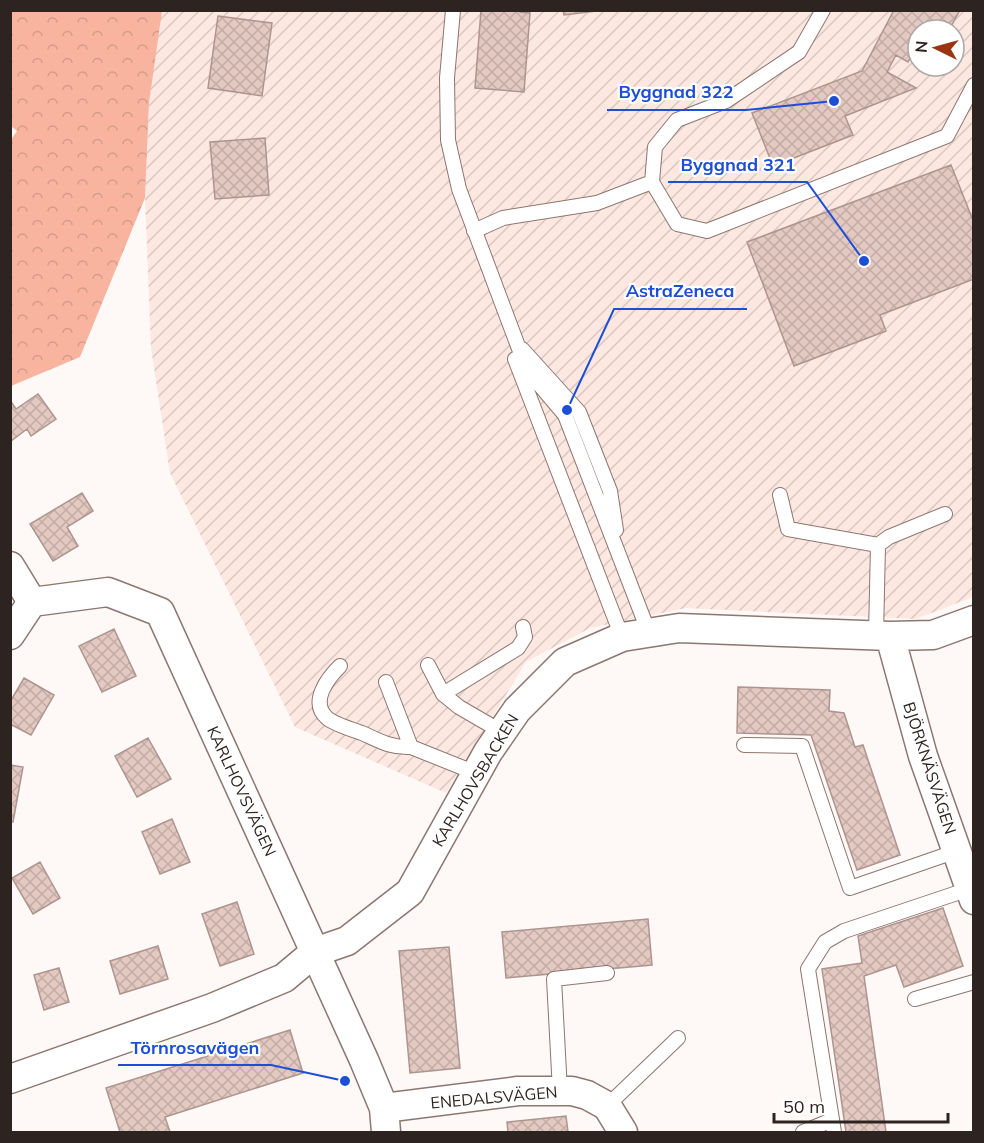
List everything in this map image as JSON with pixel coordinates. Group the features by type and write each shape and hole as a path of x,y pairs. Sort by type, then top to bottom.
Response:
{"street":[{"path":"10,566 32,602 10,635"},
{"name":"KARLHOVSVÄGEN","path":"32,602 108,592 160,612 364,1060 385,1120"},
{"name":"KARLHOVSBACKEN","path":"315,952 347,941 410,892 476,773 502,732 517,710 565,663 635,635 679,628 883,636 933,635 974,620"},
{"name":"BJÖRKNÄSVÄGEN","path":"883,636 972,892"},
{"path":"10,1079 212,1008 253,991 284,978 315,952"},
{"name":"ENEDALSVÄGEN","path":"385,1120 519,1091 572,1091 586,1095 607,1106"},
{"path":"607,1106 623,1132"}],"lane":[{"path":"453,10 447,78 448,140 459,189 527,370 565,415 619,555 635,635"},
{"path":"823,10 799,52 726,101 677,120 655,147 652,182 677,224 707,231 947,136 974,85"},
{"path":"474,231 503,218 597,203 652,182"},
{"path":"517,343 515,362 635,635"},
{"path":"780,495 788,529 878,545 889,537 945,514"},
{"path":"878,545 883,636"},
{"path":"443,694 518,648 525,637 523,627"},
{"path":"428,665 443,694 459,707 502,732"},
{"path":"340,666 328,678 320,693 321,707 327,719 396,748 411,747 476,773"},
{"path":"386,682 411,747"},
{"path":"744,745 802,746 850,888 957,851"},
{"path":"803,1132 833,1126 808,969 825,942 844,931 972,892"},
{"path":"560,1091 554,979 607,973"},
{"path":"915,999 974,982"},
{"path":"607,1106 678,1038"}],"shaded area":[{"path":"161,11 973,11 973,597 916,619 686,608 590,628 526,662 446,793 295,727 170,473 151,348 145,198 149,102"}],"green space":[{"path":"11,10 162,11 149,103 145,198 80,357 11,386 10,141 17,131 11,126"}],"building":[{"path":"481,10 520,10 520,12 530,13 524,92 475,88"},
{"path":"563,10 605,10 564,15"},
{"path":"894,10 960,10 956,18 906,18 906,61 896,55 887,72 916,88 845,116 853,135 773,166 752,113 862,71"},
{"path":"218,16 272,23 262,96 208,88"},
{"path":"265,138 269,195 215,199 210,142"},
{"path":"951,165 974,223 974,279 880,315 886,331 794,366 747,242"},
{"path":"38,394 56,419 31,436 27,429 11,441 10,404 12,403 16,409"},
{"path":"82,493 93,511 67,527 78,546 53,561 30,524"},
{"path":"114,629 136,676 102,692 79,646"},
{"path":"24,678 54,695 31,735 10,724 10,702"},
{"path":"738,687 830,690 829,711 844,713 855,747 863,745 900,855 857,870 811,735 737,733"},
{"path":"148,738 171,779 137,797 115,756"},
{"path":"10,765 23,767 13,822 10,821"},
{"path":"172,819 190,862 160,874 142,832"},
{"path":"40,862 60,898 33,914 12,878"},
{"path":"237,902 254,954 220,966 202,914"},
{"path":"943,908 963,966 904,987 896,965 864,976 886,1132 846,1132 822,969 862,963 858,936"},
{"path":"648,919 652,965 506,978 502,932"},
{"path":"158,946 168,979 120,994 110,961"},
{"path":"449,947 460,1068 410,1073 399,951"},
{"path":"59,968 69,1002 44,1010 34,975"},
{"path":"290,1030 303,1073 165,1117 170,1132 120,1132 106,1088"},
{"path":"566,1116 568,1132 508,1132 507,1122"}],"place":[{"name":"Byggnad 322","path":"834,101"},
{"name":"Byggnad 321","path":"864,261"},
{"name":"AstraZeneca","path":"567,410"},
{"name":"Törnrosavägen","path":"345,1081"}]}
